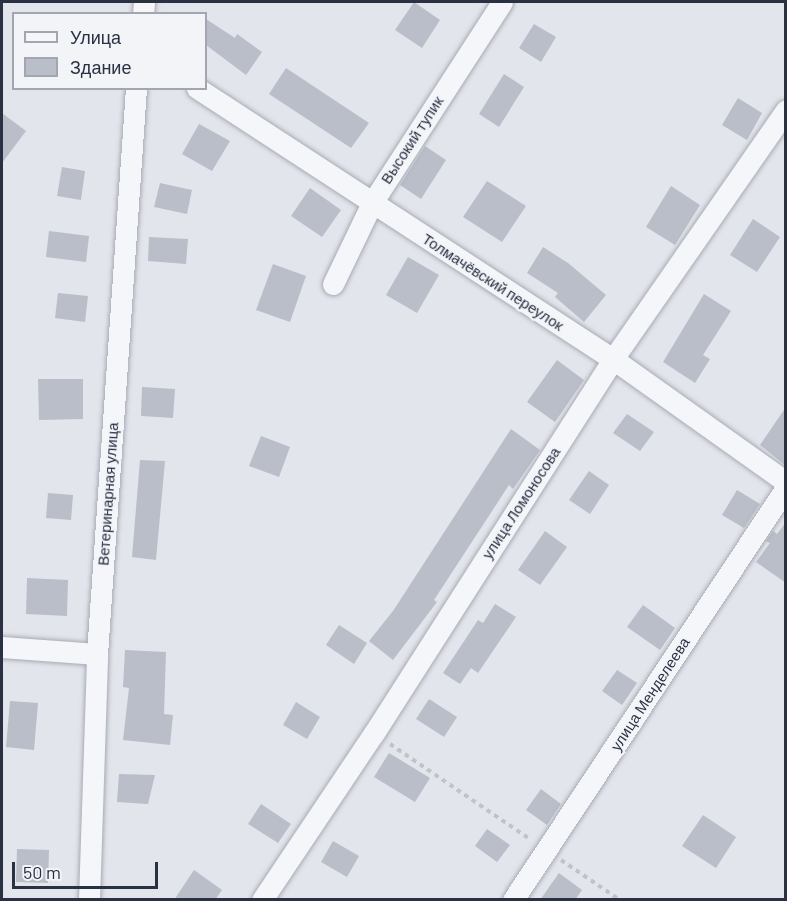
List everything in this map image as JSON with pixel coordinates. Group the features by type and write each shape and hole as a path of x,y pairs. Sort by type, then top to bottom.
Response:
{"street":[{"name":"Высокий тупик","path":"333,284 372,203 502,2"},
{"name":"Ветеринарная улица","path":"89,900 97,654 136,90"},
{"name":"Толмачёвский переулок","path":"200,90 613,359 786,482"},
{"name":"улица Ломоносова","path":"262,900 374,733 613,359 786,110"},
{"name":"улица Менделеева","path":"513,900 786,488"},
{"path":"2,647 97,654"}],"path":[{"path":"374,733 620,900"}],"building":[{"path":"414,2 440,20 422,48 395,30"},
{"path":"207,20 235,38 237,34 262,52 246,75 207,46"},
{"path":"534,24 556,37 541,62 519,48"},
{"path":"286,68 369,123 351,148 269,94"},
{"path":"504,74 524,87 499,127 479,114"},
{"path":"738,98 762,113 747,140 722,125"},
{"path":"2,113 26,131 2,163"},
{"path":"199,124 230,141 212,171 182,154"},
{"path":"425,146 446,160 421,199 400,185"},
{"path":"62,167 85,171 81,200 57,196"},
{"path":"487,181 526,206 502,242 463,217"},
{"path":"160,183 192,190 187,214 154,207"},
{"path":"671,186 700,205 675,245 646,227"},
{"path":"310,188 341,210 322,237 291,216"},
{"path":"753,219 780,237 757,272 730,255"},
{"path":"49,231 89,236 86,262 46,257"},
{"path":"149,237 188,239 186,264 148,261"},
{"path":"543,247 568,263 606,295 584,322 555,297 558,293 527,273"},
{"path":"408,257 439,275 417,313 386,295"},
{"path":"273,264 306,276 290,322 256,310"},
{"path":"58,293 88,296 85,322 55,318"},
{"path":"704,294 731,311 703,355 710,359 695,383 663,362"},
{"path":"557,360 584,380 555,422 527,402"},
{"path":"38,379 83,379 83,419 39,420"},
{"path":"142,387 175,389 173,418 141,416"},
{"path":"786,407 786,464 785,465 760,445"},
{"path":"627,414 654,432 640,451 613,433"},
{"path":"511,429 540,450 513,489 509,485 434,600 437,602 393,660 369,641 393,611"},
{"path":"261,436 290,447 279,477 249,466"},
{"path":"140,460 165,461 156,560 132,557"},
{"path":"589,471 609,485 590,514 569,500"},
{"path":"737,490 760,504 744,528 722,515"},
{"path":"48,493 73,495 71,520 46,518"},
{"path":"786,522 786,583 756,562 770,543 766,541 773,531 777,534"},
{"path":"545,531 567,547 540,585 518,570"},
{"path":"27,578 68,580 67,616 26,614"},
{"path":"495,604 516,617 478,673 471,668 460,684 443,673 478,620 483,623"},
{"path":"643,605 675,628 660,650 627,627"},
{"path":"339,625 367,643 354,664 326,645"},
{"path":"125,650 166,652 164,714 173,715 170,745 123,740 129,688 123,687"},
{"path":"617,670 637,683 622,705 602,691"},
{"path":"429,699 457,717 444,737 416,719"},
{"path":"10,701 38,703 34,750 6,747"},
{"path":"296,702 320,717 307,739 283,725"},
{"path":"389,753 430,778 415,802 374,777"},
{"path":"119,774 155,775 148,804 117,802"},
{"path":"541,789 561,804 547,825 526,810"},
{"path":"261,804 291,824 278,843 248,824"},
{"path":"703,815 736,837 716,868 682,846"},
{"path":"487,829 510,845 497,862 475,846"},
{"path":"333,841 359,856 347,877 321,862"},
{"path":"17,849 49,850 48,883 16,882"},
{"path":"194,870 222,890 215,900 174,900"},
{"path":"559,873 582,890 575,900 540,900"}]}
